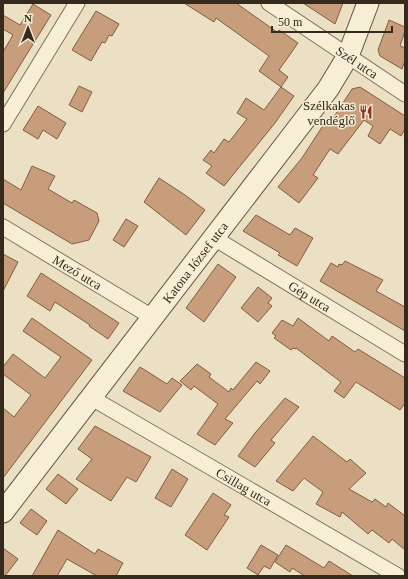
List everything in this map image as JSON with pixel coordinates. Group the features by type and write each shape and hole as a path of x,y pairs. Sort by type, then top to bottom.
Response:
{"street":[{"path":"3,124 77,3"},
{"name":"Szél utca","path":"269,3 405,94"},
{"name":"Katona József utca","path":"3,512 90,397 328,90 348,56 368,3"},
{"name":"Mező utca","path":"3,227 152,317"},
{"name":"Gép utca","path":"214,238 405,354"},
{"name":"Csillag utca","path":"90,397 398,576"}],"building":[{"path":"184,3 236,3 277,32 279,30 298,43 279,70 288,77 281,87 259,71 269,56 216,18 214,22"},
{"path":"303,3 343,3 335,24"},
{"path":"33,4 51,15 3,93 3,52 13,35 3,29 3,15 20,25"},
{"path":"96,11 119,24 112,36 109,35 105,43 102,42 91,61 72,50"},
{"path":"389,20 405,27 400,46 405,48 405,60 402,69 380,56 378,50"},
{"path":"79,86 92,92 82,112 69,105"},
{"path":"281,87 294,96 275,123 224,186 206,173 212,166 203,160 211,150 214,153 224,139 229,142 247,119 237,113 246,98 264,110"},
{"path":"360,87 405,116 405,129 401,136 390,129 380,144 368,136 373,126 364,120 338,154 330,149 313,175 318,178 299,203 278,187 302,158 324,124 328,126 352,89"},
{"path":"38,106 66,123 57,139 43,130 38,139 23,130"},
{"path":"32,166 55,176 48,189 72,203 74,200 97,213 99,221 89,240 72,244 3,203 3,179 21,190"},
{"path":"159,178 205,210 186,235 144,202"},
{"path":"256,215 290,235 295,228 313,238 297,266 278,255 280,253 243,231"},
{"path":"126,219 138,226 124,247 113,240"},
{"path":"3,254 18,262 3,291"},
{"path":"345,261 383,280 376,291 405,307 405,331 320,281 331,263 338,267 339,264 342,265"},
{"path":"218,264 236,277 204,322 186,308"},
{"path":"41,273 119,323 108,339 55,302 50,311 27,296"},
{"path":"258,287 272,298 268,303 272,306 258,322 241,308"},
{"path":"32,318 92,360 3,478 3,408 14,417 31,395 3,374 3,367 13,354 45,378 61,357 23,331"},
{"path":"298,318 329,341 332,336 355,352 358,349 405,378 405,403 400,410 356,382 344,398 334,391 341,382 296,348 291,350 274,338 276,336 272,333 282,320 293,326"},
{"path":"256,362 270,371 260,384 257,381 225,419 233,423 215,445 197,434 218,404 194,386 191,390 180,381 197,364 211,374 209,377 229,392 231,388 233,390"},
{"path":"140,367 167,384 172,378 182,385 160,412 123,391"},
{"path":"285,398 299,407 271,440 275,443 255,467 238,456 255,433"},
{"path":"95,426 151,457 136,482 127,477 111,501 76,479 92,459 78,449"},
{"path":"313,436 347,462 350,459 366,473 349,489 372,502 375,499 386,507 388,503 405,516 405,550 392,539 389,543 372,530 368,534 342,512 340,517 316,504 323,492 304,478 293,491 276,481"},
{"path":"172,469 188,479 171,507 155,498"},
{"path":"58,474 78,489 66,504 46,489"},
{"path":"213,493 231,505 224,515 229,517 207,550 185,535"},
{"path":"31,509 47,521 37,535 20,523"},
{"path":"58,530 95,554 98,549 123,563 116,576 97,576 67,559 57,576 32,576"},
{"path":"261,545 278,555 270,569 264,566 258,575 247,568"},
{"path":"286,545 324,568 329,561 353,576 305,576 292,568 290,572 275,562"},
{"path":"3,548 18,559 5,576 3,576"}],"place":[{"name":"Szélkakas vendéglő","path":"366,112"}]}
